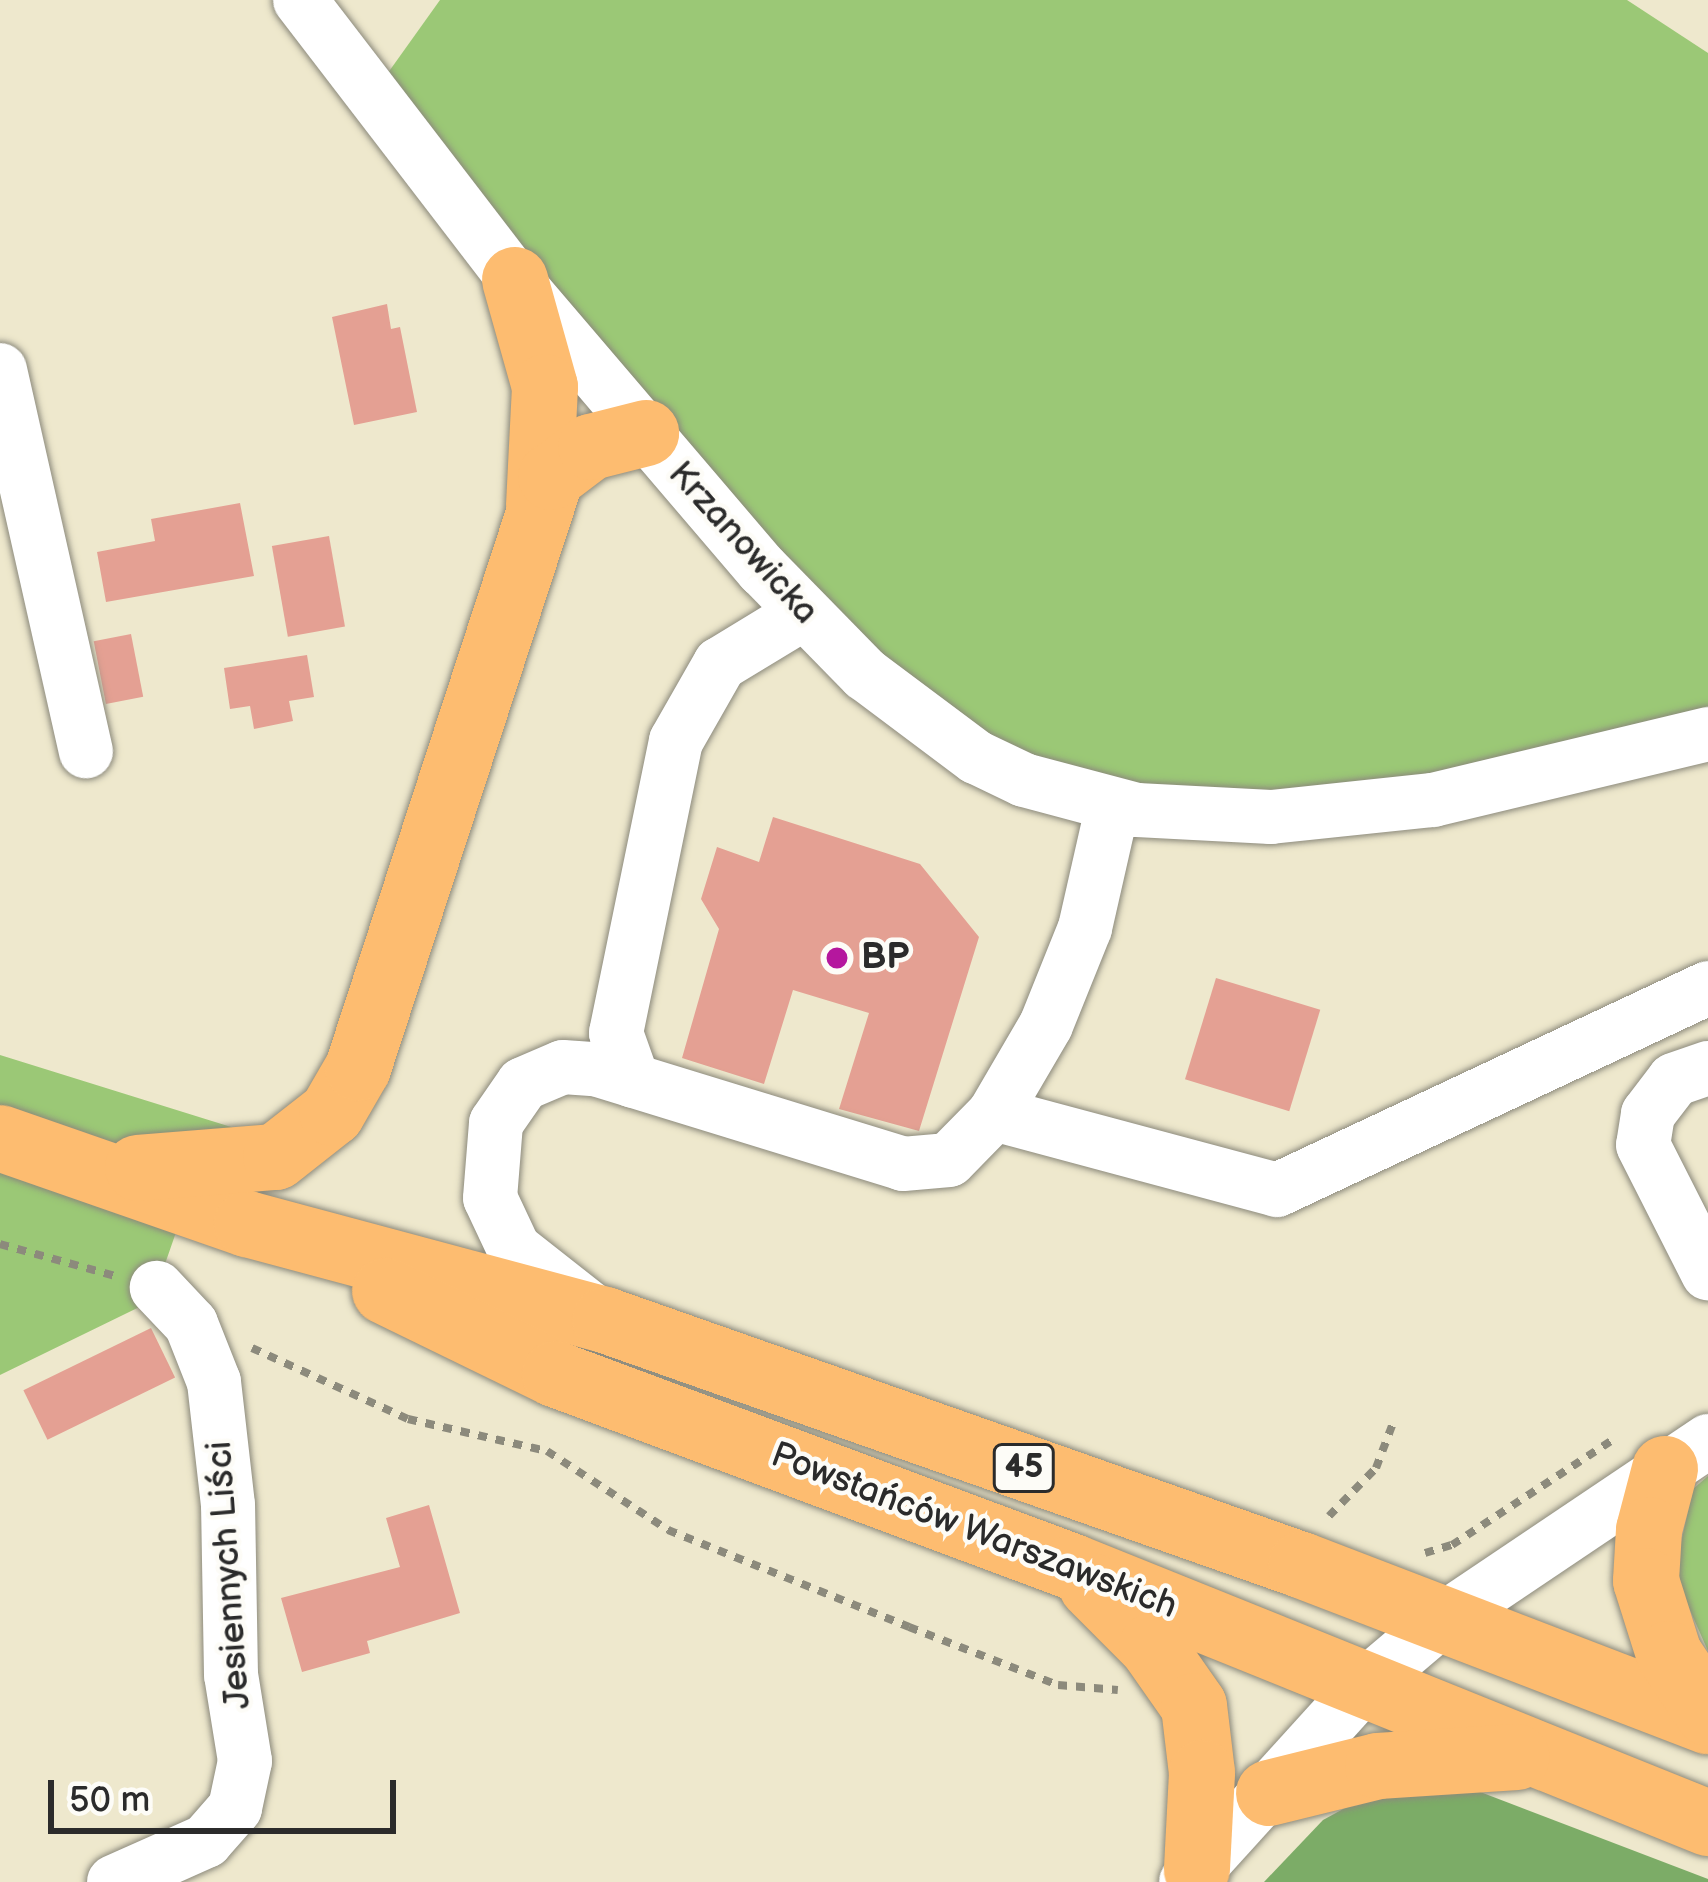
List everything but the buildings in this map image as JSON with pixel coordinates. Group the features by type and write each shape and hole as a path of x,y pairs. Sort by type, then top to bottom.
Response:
{"main road":[{"path":"515,280 545,388 539,506"},
{"path":"94,1167 241,1166 295,1147 332,1113 358,1068 539,506 570,457 646,433"},
{"name":"Powstańców Warszawskich","path":"0,1138 247,1223 605,1320 1708,1717"},
{"name":"Powstańców Warszawskich","path":"247,1223 555,1374 1073,1567 1363,1688 1708,1823"},
{"path":"1668,1446 1648,1529 1646,1581 1669,1654 1708,1717"},
{"path":"1073,1567 1152,1646 1194,1706 1202,1772 1191,1876"},
{"path":"1269,1792 1378,1766 1533,1756"}],"street":[{"name":"Krzanowicka","path":"300,0 515,280 805,613 908,711 976,757 1024,780 1113,805 1203,817 1349,813 1708,734"},
{"path":"0,370 86,751"},
{"path":"633,1081 616,1034 676,741 720,664 805,613"},
{"path":"605,1320 536,1270 499,1227 490,1198 490,1143 504,1103 543,1074 595,1069 928,1167 959,1151 994,1114 1071,969 1113,805"},
{"path":"994,1114 1277,1190 1708,988"},
{"path":"1708,1068 1675,1080 1648,1114 1643,1145 1708,1273"},
{"path":"1648,1114 1708,1090"},
{"name":"Jesiennych Liści","path":"114,1882 206,1841 235,1808 244,1761 231,1675 228,1505 214,1382 174,1306"},
{"path":"1191,1876 1363,1688 1442,1620 1668,1446"}],"path":[{"path":"0,1244 174,1306 376,1407 547,1451 668,1530 951,1644 1058,1685 1133,1694"},
{"path":"1324,1522 1376,1468 1393,1423"},
{"path":"1409,1556 1453,1545 1668,1446"}],"green space":[{"path":"440,0 1627,0 1708,53 1708,734 1203,817 923,723 375,91"},
{"path":"0,1055 295,1147 198,1169 157,1287 164,1295 0,1375"},
{"path":"1708,1476 1708,1651 1674,1574 1693,1489"},
{"path":"1449,1780 1708,1882 1264,1882 1323,1820 1387,1785"}],"place":[{"name":"BP","path":"837,958"}]}
